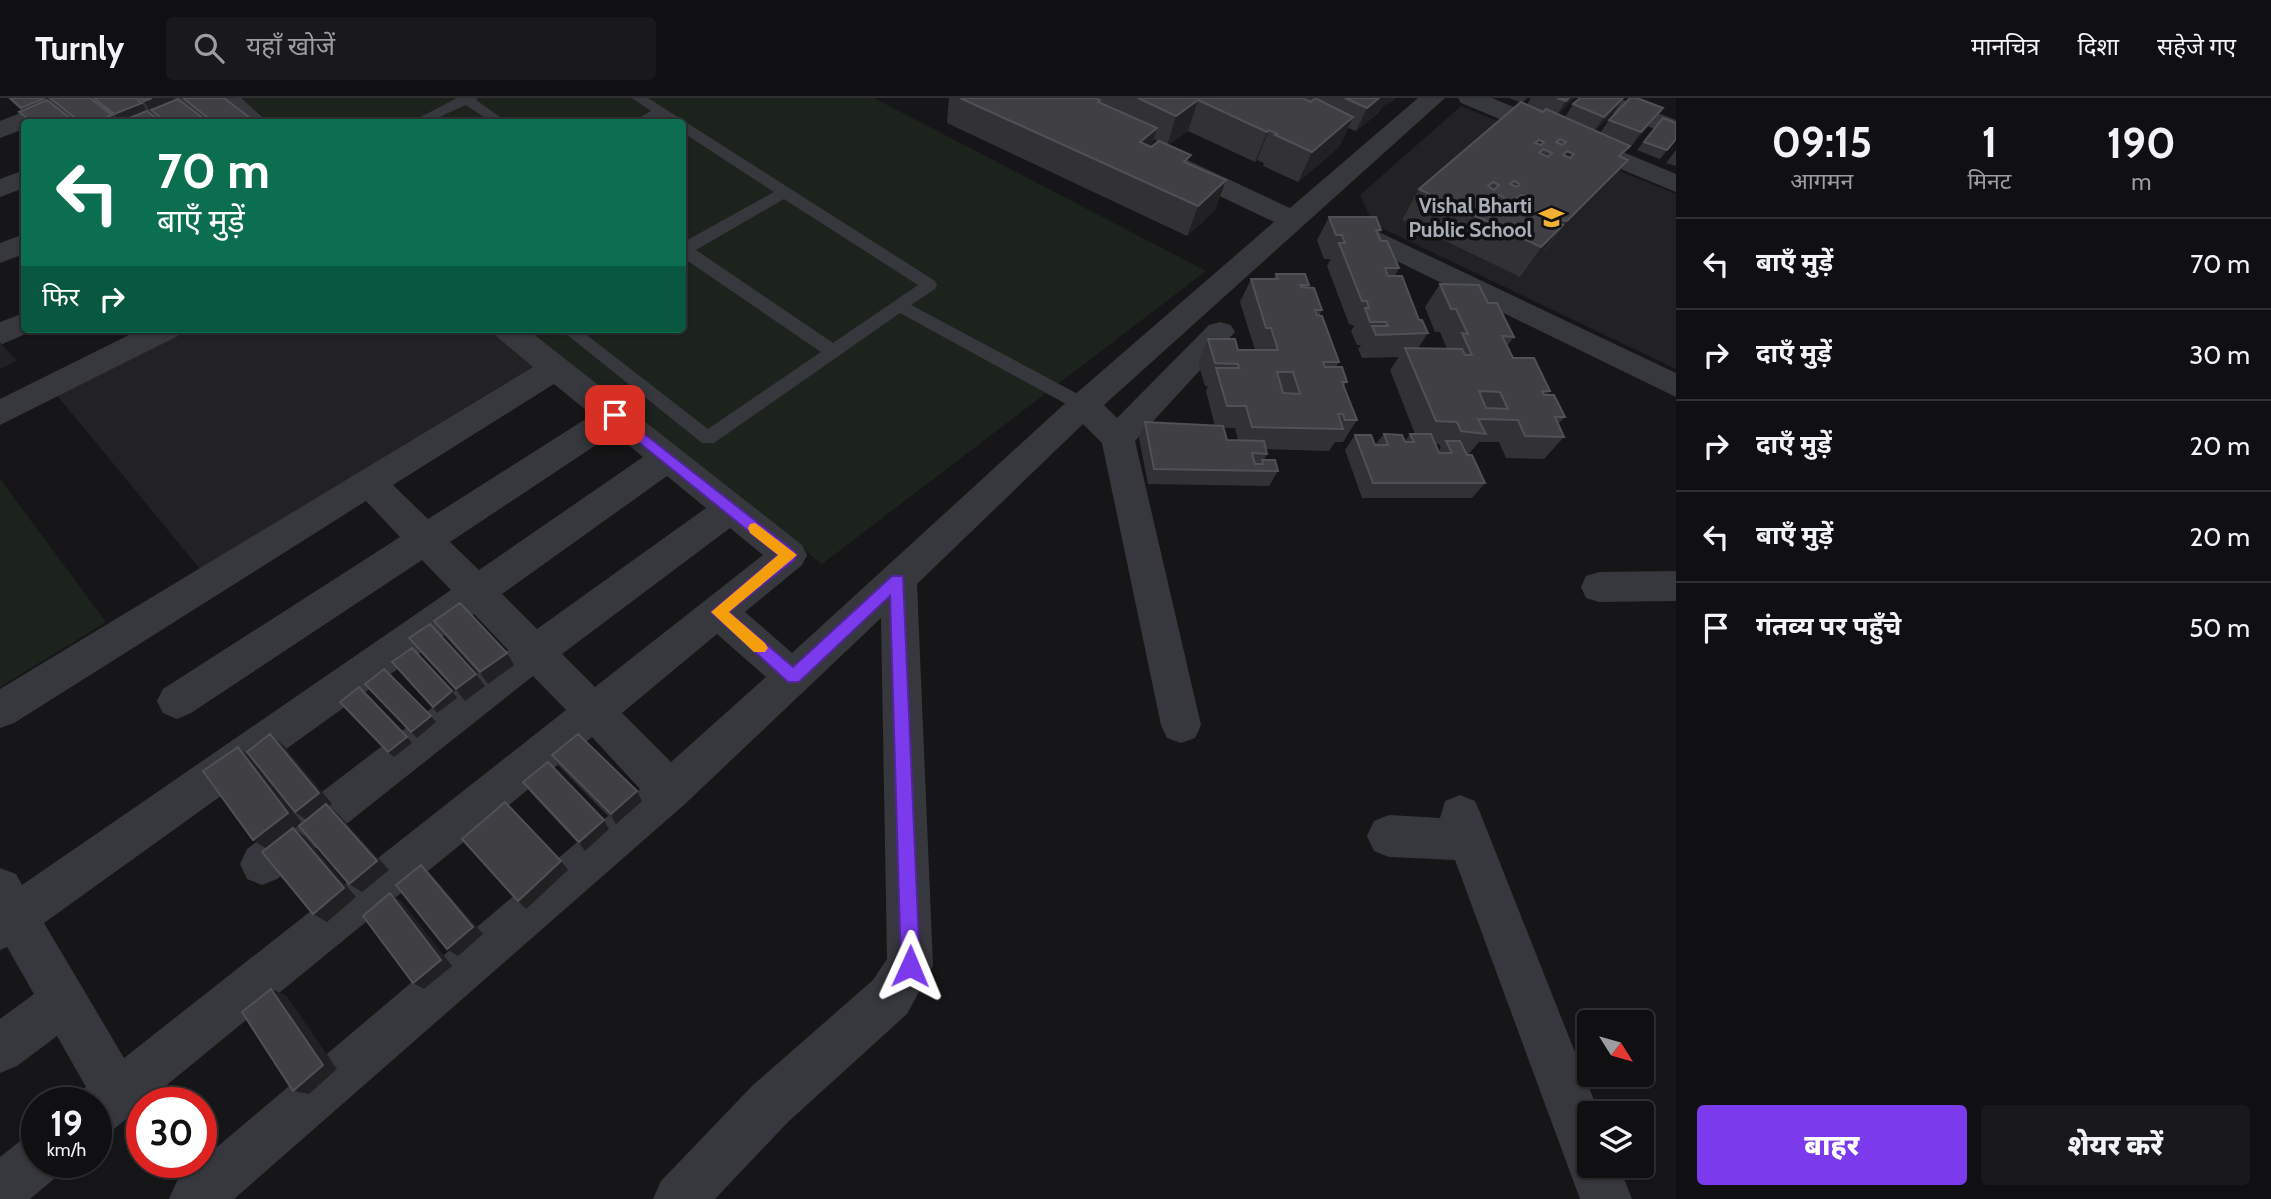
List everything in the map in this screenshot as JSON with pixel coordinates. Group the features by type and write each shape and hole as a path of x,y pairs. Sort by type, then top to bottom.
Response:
{"street":[{"path":"34,119 81,98"},
{"path":"226,98 251,119"},
{"path":"195,1199 670,790 1083,405 1433,98"},
{"path":"1470,98 1676,184"},
{"path":"1595,98 1676,129"},
{"path":"0,104 14,128"},
{"path":"1159,157 1301,214 1676,386"},
{"path":"0,188 21,179"},
{"path":"0,254 21,244"},
{"path":"0,334 21,324"},
{"path":"1118,438 1220,332"},
{"path":"0,413 159,333"},
{"path":"112,1098 789,555 512,333"},
{"path":"0,710 555,368"},
{"path":"1083,405 1118,438 1181,724"},
{"path":"177,701 615,415"},
{"path":"99,1087 64,1001 5,911 478,593 667,458"},
{"path":"369,482 670,790"},
{"path":"262,864 535,652 730,509"},
{"path":"679,1199 770,1104 890,997 910,966 898,580"},
{"path":"1599,587 1676,586"},
{"path":"718,612 793,677"},
{"path":"1389,836 1465,828 1577,1122"},
{"path":"0,1049 64,1001"},
{"path":"0,1190 21,1173"},
{"path":"1598,1178 1606,1199"}],"lane":[{"path":"639,98 672,119"},
{"path":"424,119 467,99 496,119"},
{"path":"646,119 661,112"},
{"path":"573,333 708,438 929,285 686,129"},
{"path":"686,249 785,192"},
{"path":"686,251 833,352"},
{"path":"899,306 1083,405"}],"shaded area":[{"path":"240,98 874,98 1206,271 822,564 531,333 686,333 686,119 266,119"},
{"path":"1461,106 1676,194 1676,369 1373,224 1360,195"},
{"path":"174,333 531,333 556,353 200,569 55,393"},
{"path":"0,479 106,622 0,687"}],"building":[{"path":"10,98 45,98 21,108"},
{"path":"50,98 90,98 112,115 103,119 76,119"},
{"path":"94,98 136,98 142,103 114,114"},
{"path":"183,98 224,98 250,118 248,119 209,119"},
{"path":"960,98 1095,98 1100,100 1098,102 1157,128 1140,142 1151,147 1159,141 1191,155 1184,162 1226,180 1198,206"},
{"path":"1138,98 1302,98 1311,102 1315,98 1353,117 1312,152 1269,130 1267,132 1198,100 1176,116"},
{"path":"1345,98 1379,98 1367,108"},
{"path":"1580,98 1623,98 1604,117 1573,104"},
{"path":"1630,98 1663,108 1641,132 1609,120"},
{"path":"178,99 204,119 162,119 151,110"},
{"path":"47,100 71,119 28,119 19,112"},
{"path":"1521,102 1543,112 1546,109 1630,146 1619,156 1628,160 1567,221 1559,223 1563,225 1541,247 1419,189","holes":["1543,149 1552,153 1548,157 1539,153","1567,151 1574,154 1570,158 1563,155","1493,182 1499,185 1494,190 1488,186","1521,195 1526,197 1522,201 1516,199"]},
{"path":"147,111 158,119 127,119"},
{"path":"1663,118 1676,123 1676,139 1667,150 1644,142"},
{"path":"1329,217 1376,217 1381,230 1376,230 1381,241 1387,241 1399,268 1385,268 1388,276 1402,276 1419,320 1422,320 1428,333 1376,335 1372,326 1388,326 1386,322 1370,322 1365,308 1369,308 1367,301 1362,301 1339,243 1345,243 1342,235 1336,235"},
{"path":"1276,274 1305,274 1309,285 1300,285 1301,287 1314,288 1322,310 1315,310 1317,315 1322,316 1339,362 1323,362 1325,367 1342,367 1347,382 1342,382 1357,420 1345,420 1343,414 1338,414 1343,429 1252,427 1246,406 1227,406 1216,368 1239,368 1238,364 1215,363 1208,339 1235,339 1238,350 1278,350 1271,328 1266,328 1251,279 1278,279","holes":["1277,372 1293,372 1300,394 1283,393"]},
{"path":"1440,284 1479,285 1488,303 1497,303 1514,337 1502,336 1513,358 1534,358 1550,391 1542,391 1544,395 1554,395 1565,417 1555,417 1564,437 1525,436 1518,420 1478,419 1486,434 1461,431 1457,422 1436,421 1405,348 1462,349 1465,355 1472,355 1462,333 1468,334 1456,309 1451,309","holes":["1479,391 1500,392 1508,409 1486,408"]},
{"path":"1145,422 1223,426 1227,440 1264,441 1267,454 1252,453 1255,464 1263,464 1262,460 1275,460 1278,471 1154,469"},
{"path":"1384,434 1402,435 1405,442 1414,442 1410,434 1431,434 1439,453 1452,453 1446,441 1460,441 1467,455 1472,455 1485,483 1373,483 1355,435 1371,435 1375,445 1388,445"},
{"path":"460,603 507,653 480,672 434,621"},
{"path":"430,624 476,674 456,689 409,638"},
{"path":"412,648 452,691 433,707 392,662"},
{"path":"384,669 431,716 411,732 365,684"},
{"path":"359,687 407,737 388,752 340,702"},
{"path":"270,734 319,793 295,812 247,752"},
{"path":"578,734 637,791 611,814 552,755"},
{"path":"238,747 288,813 253,840 203,771"},
{"path":"548,762 604,820 579,842 523,782"},
{"path":"505,802 561,861 518,901 462,839"},
{"path":"326,804 377,861 349,884 299,826"},
{"path":"293,828 344,888 313,914 262,852"},
{"path":"421,865 473,927 447,949 396,885"},
{"path":"390,893 441,960 413,983 363,916"},
{"path":"271,989 323,1065 293,1091 242,1012"}],"slow traffic":[{"path":"755,528 789,555 718,612 760,648"}],"place":[{"name":"Vishal Bharti Public School","path":"1552,217"}],"route":[{"path":"615,415 789,555 718,612 793,677 898,580 910,966"}]}
